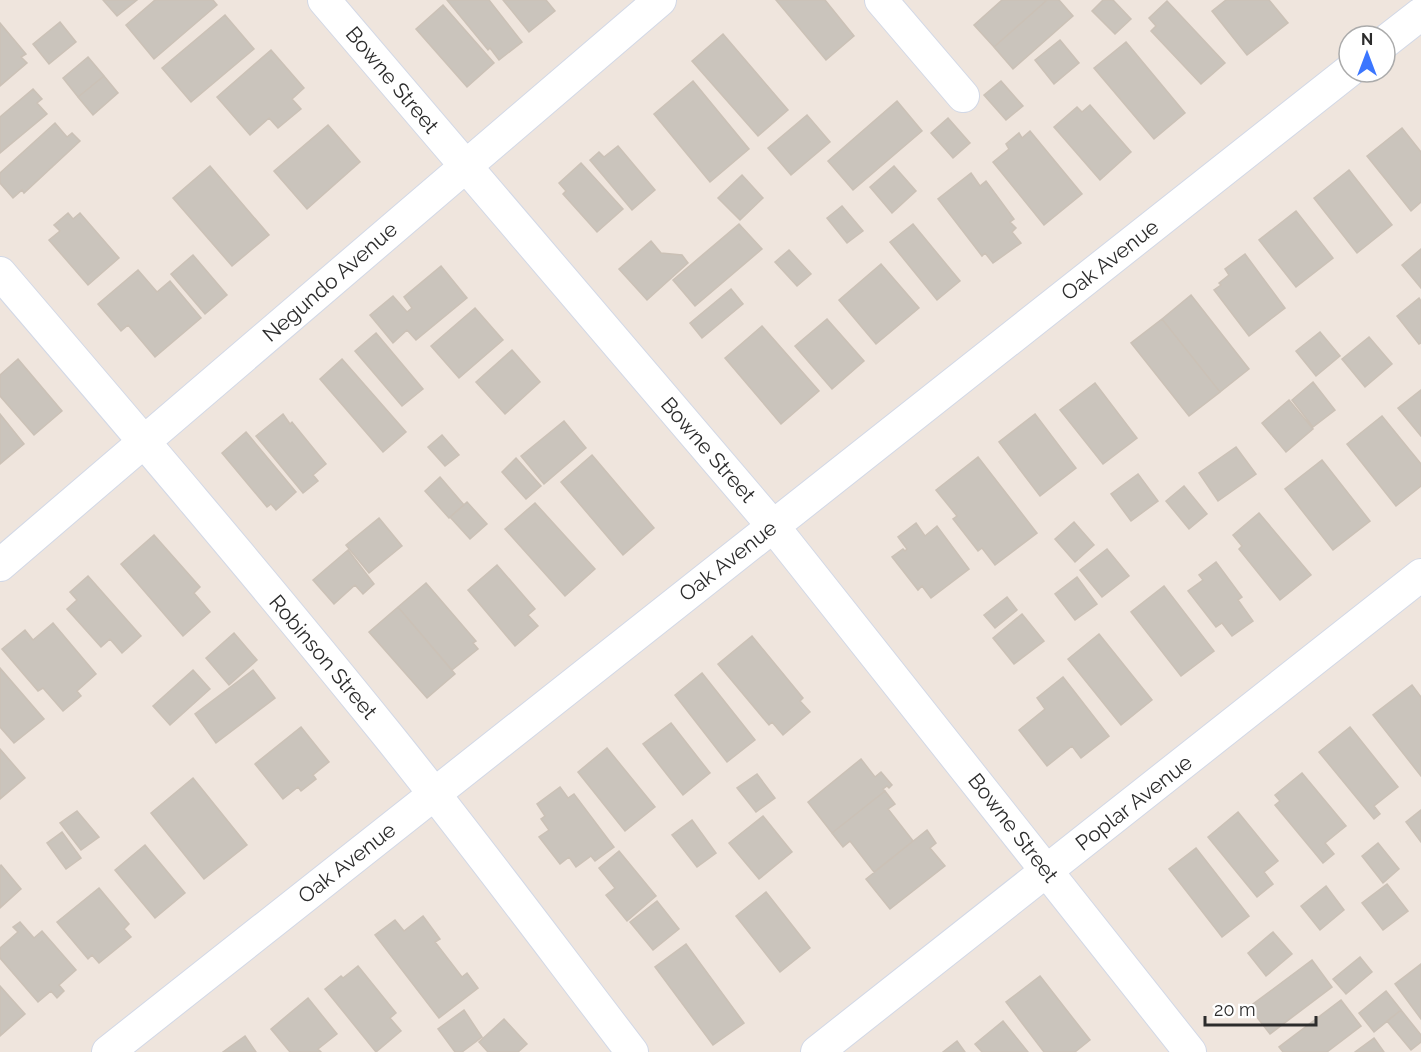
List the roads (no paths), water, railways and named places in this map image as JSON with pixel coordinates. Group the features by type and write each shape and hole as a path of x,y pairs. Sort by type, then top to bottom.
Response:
{"street":[{"name":"Bowne Street","path":"324,0 773,526 1190,1052"},
{"name":"Negundo Avenue","path":"0,565 660,0"},
{"path":"881,0 963,96"},
{"path":"1397,33 1421,14"},
{"name":"Oak Avenue","path":"108,1052 1337,80"},
{"name":"Robinson Street","path":"0,273 144,442 435,794 632,1052"},
{"name":"Poplar Avenue","path":"817,1052 1421,575"}]}
